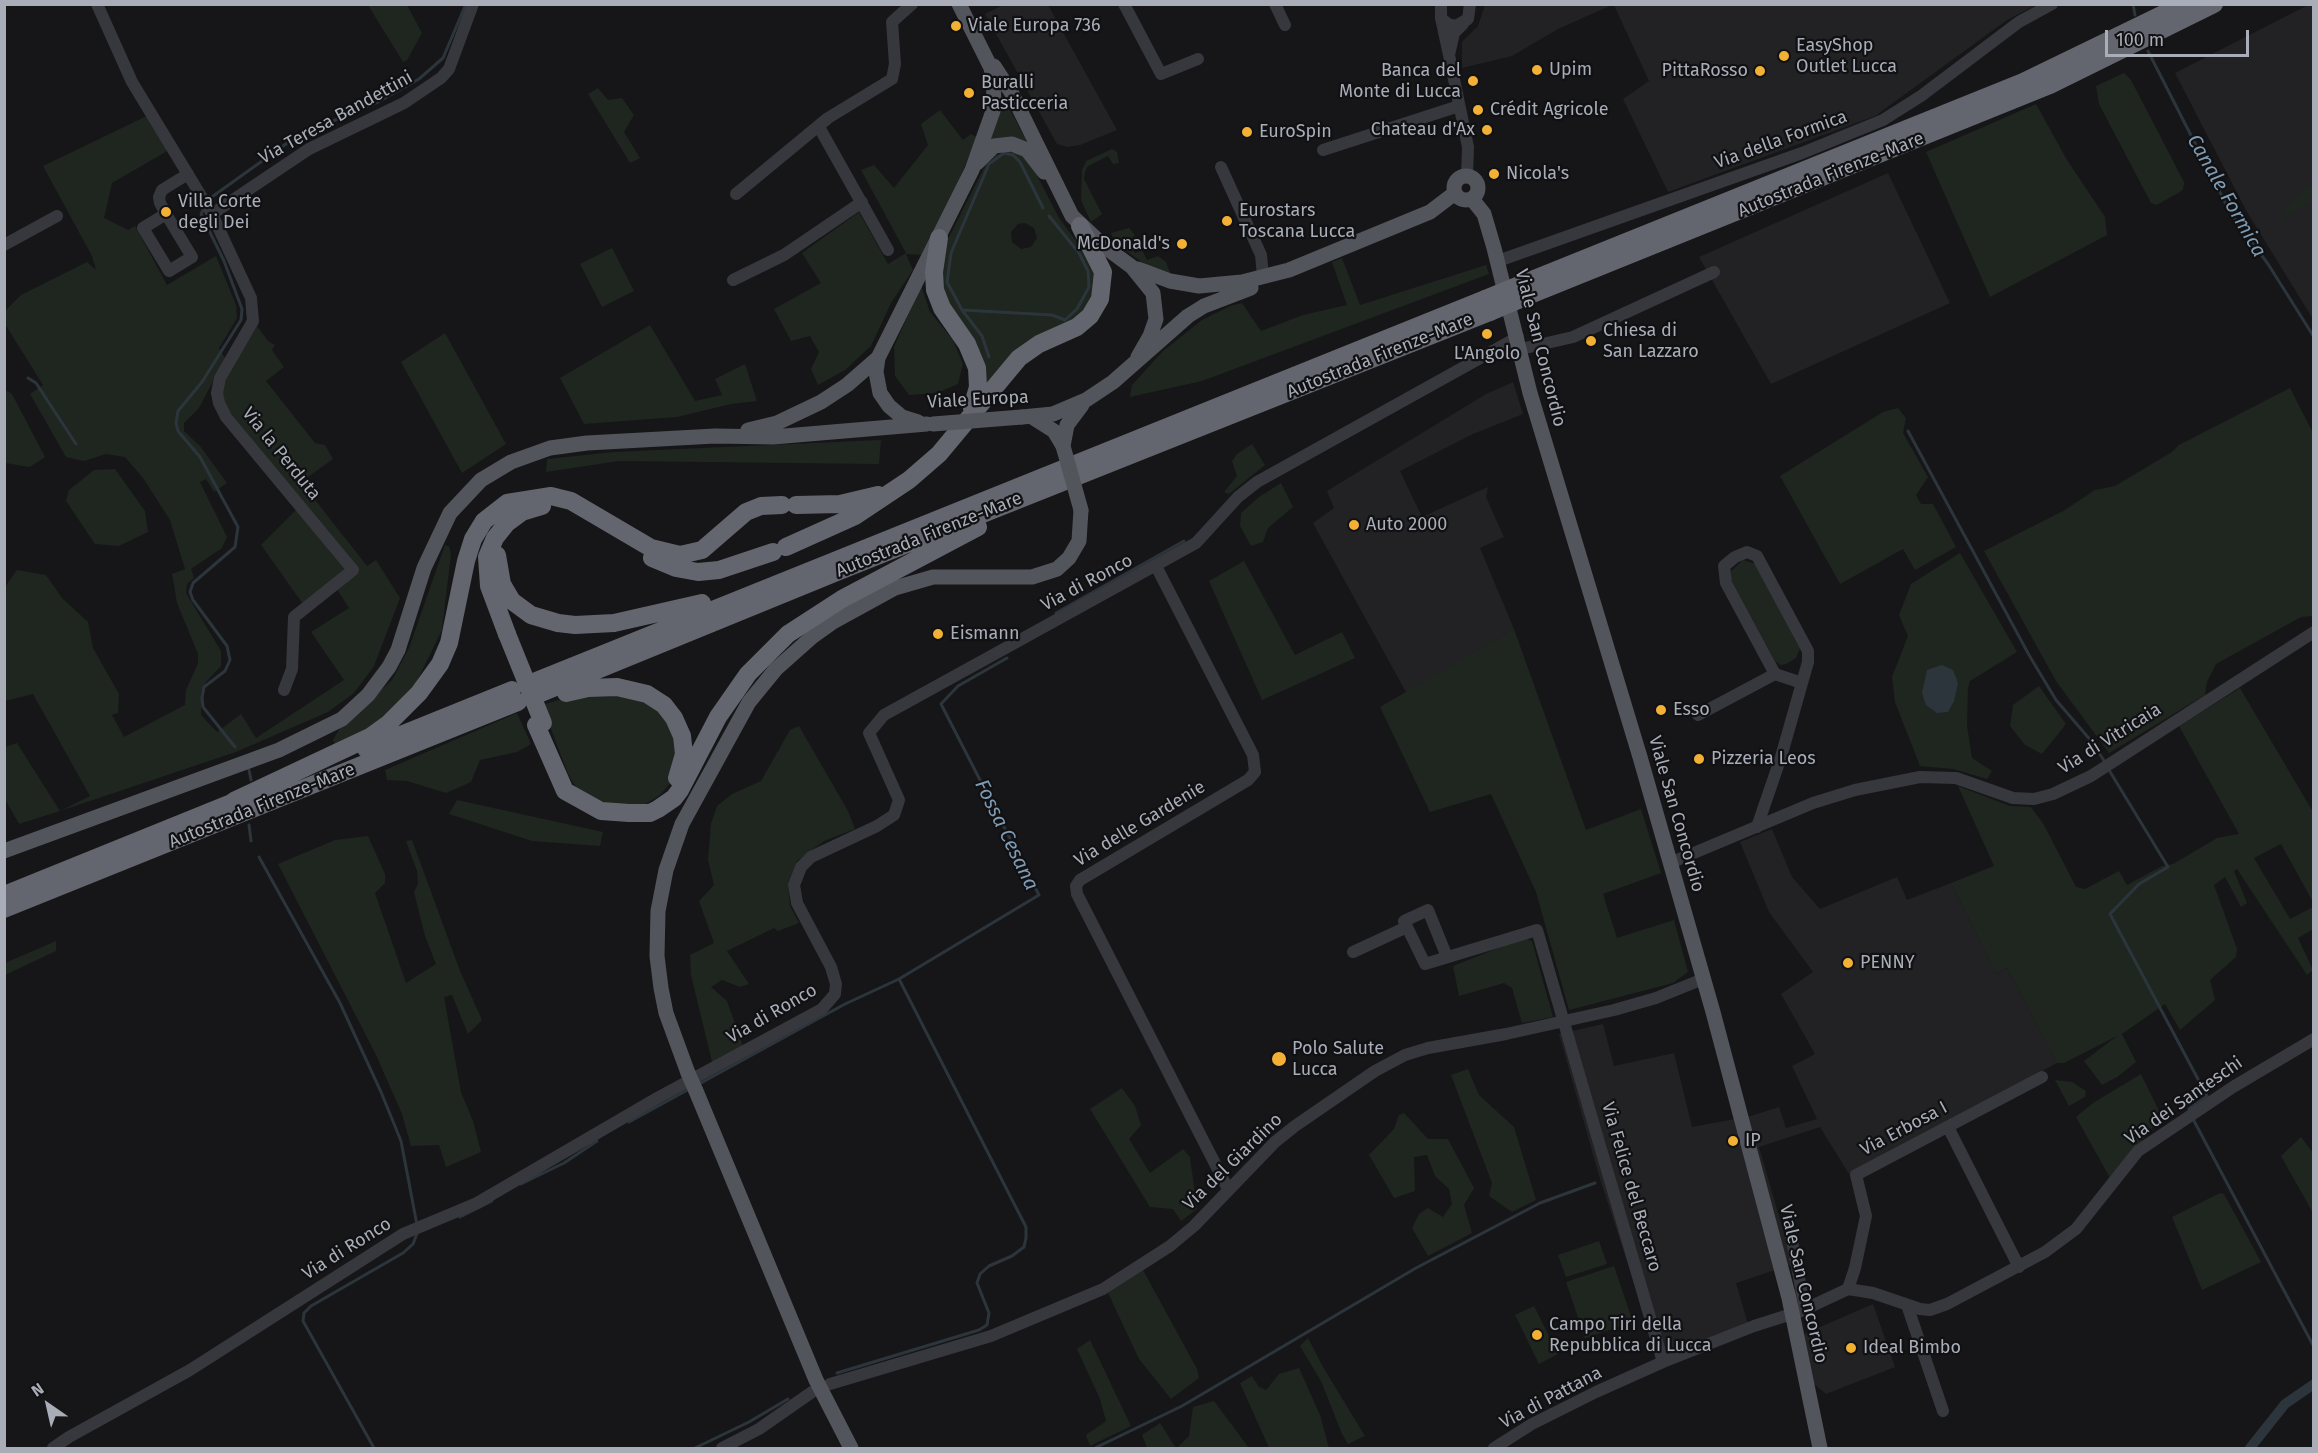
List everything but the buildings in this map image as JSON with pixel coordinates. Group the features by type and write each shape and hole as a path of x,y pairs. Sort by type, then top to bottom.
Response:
{"highway":[{"name":"Autostrada Firenze-Mare","path":"540,691 1057,484 1487,306 2023,82 2184,4"},
{"name":"Autostrada Firenze-Mare","path":"1527,289 2040,89 2214,4"},
{"path":"234,801 370,737 409,705 426,685 445,652 456,618 469,548 478,529 499,508 543,506 571,510 652,558 686,570 719,570 779,550 838,525 892,492 930,463 1019,358 1039,344 1077,327 1096,308 1103,290 1103,272 1080,226"},
{"path":"939,238 934,272 935,290 946,315 972,353 978,378 973,406 953,437"},
{"name":"Autostrada Firenze-Mare","path":"540,691 762,587 1487,306"},
{"path":"892,492 840,504 761,506 746,512 702,550 680,555 651,548 571,501 551,496 524,506 507,523 495,538 486,566 489,586 503,636 539,724 566,779 585,803 601,811 650,813 674,798 733,695 759,661 795,628 842,599 1057,484"},
{"path":"524,506 499,546 499,574 502,585 513,601 531,615 544,620 575,625 614,623 762,587"},
{"path":"540,691 617,687 646,694 670,712 680,728 684,745 680,772 665,795 646,808 629,813"},
{"name":"Autostrada Firenze-Mare","path":"4,895 234,801 517,700 468,723 4,909"}],"main road":[{"name":"Viale Europa","path":"959,4 1016,102 1060,195"},
{"name":"Viale Europa","path":"986,54 994,83 994,102 972,170 878,358 876,382 884,400 902,417 930,424 1027,417 1064,410 1086,400 1113,382 1138,357 1188,316 1204,306 1430,212 1455,193"},
{"name":"Viale Europa","path":"972,170 994,146 1004,143 1016,145 1034,159 1080,226 1132,267 1150,287 1156,311 1154,329 1138,357"},
{"name":"Viale San Concordio","path":"1467,177 1474,179 1478,185 1477,193 1472,199 1484,214 1498,261 1546,447 1640,757 1798,1312 1820,1449"},
{"path":"1467,177 1456,182 1455,193 1464,200 1472,199"},
{"name":"Viale Europa","path":"1132,267 1170,281 1199,286 1221,286 1289,270"},
{"path":"715,436 777,423 821,402 847,385 878,358"},
{"path":"1063,446 1067,425 1086,400"},
{"path":"851,1449 816,1380 676,1042 661,988 657,925 661,895 666,870 682,824 729,736 754,696 776,669 812,637 832,622 895,588 933,577 1032,577 1057,569 1069,558 1076,547 1082,526 1081,510 1063,446 1054,431 1027,417"},
{"path":"4,851 279,750 342,719 368,695 389,667 401,642 424,568 450,513 472,487 520,458 562,446 715,436 774,437 930,424"}],"street":[{"path":"97,4 132,82 212,214"},
{"name":"Via Teresa Bandettini","path":"212,214 309,149 404,103 441,78 448,69 473,4"},
{"path":"736,194 819,128 828,118 892,79 895,64 892,22 912,4"},
{"path":"1124,4 1161,74 1198,59"},
{"path":"1275,4 1285,26"},
{"name":"Viale San Concordio","path":"1441,4 1441,18 1468,147 1467,177"},
{"name":"Via della Formica","path":"1498,261 1791,157 1883,120 1921,96 2019,22 2052,4"},
{"path":"1449,55 1454,33 1470,16 1470,5"},
{"path":"1441,18 1452,26 1463,24"},
{"path":"1323,150 1459,106"},
{"path":"819,128 888,250"},
{"path":"1221,168 1261,255 1263,276"},
{"path":"166,214 143,228 168,271 192,257 160,203 162,190 188,174"},
{"path":"733,280 784,255 862,202"},
{"name":"Via la Perduta","path":"212,214 251,298 254,319 251,329 220,378 217,393 219,403 226,417 353,570 294,617 292,669 284,690"},
{"path":"4,245 57,216"},
{"name":"Via di Ronco","path":"53,1449 69,1437 190,1370 403,1234 477,1203 653,1100 822,1009 835,994 836,984 831,967 797,903 794,885 801,867 811,857 877,826 894,815 899,800 869,733 876,723 893,710 1196,543 1238,497 1257,482 1519,343 1573,337 1714,272"},
{"path":"1757,827 1776,774 1802,684 1808,651 1757,556 1747,552 1724,566 1724,576 1774,674 1802,684"},
{"name":"Via delle Gardenie","path":"1155,566 1253,755 1255,772 1248,780 1080,880 1076,886 1077,894 1228,1189"},
{"name":"Via di Vitricaia","path":"1670,863 1813,803 1848,792 1920,777 1956,778 2005,796 2034,799 2071,787 2313,632"},
{"path":"1698,715 1774,674"},
{"path":"1447,957 1428,910 1404,921 1425,964 1447,957 1454,958 1537,930 1564,1021"},
{"path":"1353,952 1407,927"},
{"name":"Via del Giardino","path":"830,1384 991,1336 1103,1289 1170,1246 1194,1226 1275,1142 1295,1126 1375,1071 1405,1055 1428,1048 1564,1021 1656,998 1703,979"},
{"name":"Via Felice del Beccaro","path":"1564,1021 1664,1362"},
{"name":"Via dei Santeschi","path":"1848,1289 1874,1293 1907,1305 1930,1310 2019,1267 2076,1229 2138,1151 2234,1087 2313,1039"},
{"name":"Via Erbosa I","path":"1848,1289 1856,1268 1866,1216 1856,1174 2042,1077"},
{"path":"1948,1127 2019,1267"},
{"path":"1790,1230 1798,1312 1848,1289"},
{"path":"1907,1305 1943,1411"},
{"name":"Via di Pattana","path":"1494,1449 1532,1424 1664,1362 1798,1312"},
{"path":"722,1449 759,1430 813,1392"}],"shaded area":[{"path":"1485,4 1612,5 1558,29 1512,56 1462,68 1462,42 1478,26"},
{"path":"368,5 407,5 422,33 407,60 403,62"},
{"path":"1003,5 1048,5 1117,130 1080,145 1067,147 1057,144 985,14"},
{"path":"1614,5 2036,5 2007,20 1875,116 1668,192 1623,99 1649,81"},
{"path":"2308,5 2313,5 2313,319 2247,212 2175,73"},
{"path":"2124,73 2131,80 2184,182 2183,190 2157,205 2151,203 2099,104 2096,86"},
{"path":"598,88 608,100 622,98 634,115 624,132 640,158 630,163 588,94"},
{"path":"1000,92 1029,145 1014,138 990,140"},
{"path":"2036,104 2067,160 2105,217 2107,235 1990,297 1926,152"},
{"path":"940,110 963,140 971,134 977,137 955,189 922,255 906,254 913,270 891,303 871,346 845,370 818,385 811,369 819,352 810,336 791,341 774,309 821,283 802,253 859,212 888,264 906,253 861,170 874,165 894,188 928,145 921,124"},
{"path":"155,112 176,146 112,183 104,218 128,230 135,226 167,285 216,256 236,305 237,318 219,348 225,358 199,408 184,423 184,431 200,446 227,483 214,492 206,479 200,482 227,537 222,548 191,569 194,578 187,584 186,593 221,651 221,666 206,682 201,693 201,715 217,732 241,714 256,738 344,680 311,632 349,608 336,588 359,572 221,401 227,373 257,326 268,341 275,345 272,350 284,367 266,381 315,443 325,445 333,459 301,482 367,566 376,560 400,598 374,666 354,693 328,712 236,752 60,811 90,796 33,694 5,701 5,587 17,570 46,575 62,598 88,622 93,648 119,694 118,713 112,715 124,737 185,705 186,690 198,663 198,654 177,603 172,574 185,569 170,520 143,478 125,457 106,454 84,461 66,457 30,394 43,385 5,324 5,311 21,295 87,262 96,270 92,256 43,166"},
{"path":"1112,149 1117,152 1119,163 1113,164 1108,156 1088,166 1085,172 1084,179 1102,214 1091,222 1081,200 1082,170 1086,161"},
{"path":"1009,151 1021,153 1030,162 1059,218 1089,258 1096,276 1089,310 989,386 940,291 943,249 986,164 996,155","holes":["1025,223 1034,228 1037,238 1031,247 1021,249 1012,242 1011,232 1018,224"]},
{"path":"1888,173 1950,303 1771,384 1699,257"},
{"path":"2310,183 2313,201 2284,216 2281,213"},
{"path":"1129,228 1135,235 1129,241 1135,253 1142,250 1147,260 1158,256 1166,262 1171,275 1149,267 1116,244 1111,233"},
{"path":"612,248 634,291 602,307 580,264"},
{"path":"1342,258 1360,305 1486,265 1489,274 1202,381 1130,397 1132,385 1163,351 1202,320 1230,306 1242,303 1261,331 1303,315 1347,305 1332,262"},
{"path":"921,285 930,312 953,340 963,364 958,384 937,393 909,395 895,376 894,347"},
{"path":"650,325 695,401 722,395 715,379 745,364 757,401 731,404 677,417 584,424 560,378"},
{"path":"445,333 506,444 462,473 401,362"},
{"path":"1513,382 1523,414 1473,434 1400,471 1422,517 1488,487 1486,497 1504,537 1480,548 1514,629 1407,694 1313,523 1334,508 1327,491 1486,394"},
{"path":"2290,388 2313,433 2313,616 2301,617 2216,664 2207,682 2205,695 2109,753 2056,681 1984,551 2063,511 2095,490 2115,486 2172,452 2179,445"},
{"path":"4,389 12,394 45,457 30,467 5,463"},
{"path":"1898,408 1906,418 1903,433 1928,477 1916,495 1921,504 1933,504 1956,547 1915,570 1903,549 1840,584 1780,476 1883,412"},
{"path":"881,440 879,464 619,461 546,472 547,459 613,452"},
{"path":"1252,444 1265,465 1229,494 1224,492 1237,476 1232,461 1237,454"},
{"path":"115,469 145,511 148,532 119,546 95,544 66,501 69,490 94,470"},
{"path":"1281,483 1293,507 1268,528 1263,542 1251,546 1240,526 1241,513 1259,497"},
{"path":"298,508 344,568 343,572 303,604 261,545"},
{"path":"445,545 449,546 451,554 442,630 416,683 391,714 361,736 335,745 333,740 340,728 392,680 409,648"},
{"path":"1960,553 2017,652 1970,681 1968,688 1967,726 1972,758 1992,771 1987,779 1953,769 1920,766 1895,702 1892,677 1908,636 1899,615 1911,584"},
{"path":"1743,560 1756,564 1800,649 1796,658 1786,664 1780,665 1775,661 1731,580 1731,571"},
{"path":"1244,561 1295,655 1342,632 1355,658 1262,700 1209,581"},
{"path":"1514,629 1586,830 1641,809 1661,873 1603,894 1617,938 1674,920 1688,972 1673,983 1569,1010 1536,892 1491,794 1430,812 1380,707"},
{"path":"1942,665 1953,670 1958,683 1954,701 1948,712 1937,713 1926,705 1922,693 1927,670"},
{"path":"2039,686 2066,724 2042,754 2025,745 2010,726 2013,705"},
{"path":"2240,688 2313,812 2313,902 2281,844 2254,858 2290,919 2313,907 2313,929 2298,938 2313,970 2307,975 2237,869 2234,871 2247,903 2241,907 2225,877 2214,885 2237,949 2236,957 2210,980 2215,1000 2180,1030 2165,1004 2122,1034 2136,1062 2102,1085 2084,1061 2117,1036 2064,1063 2057,1063 2007,968 1996,974 1951,883 1994,866 1958,786 2010,806 2031,807 2044,825 2076,887 2085,889 2119,871 2127,885 2162,866 2173,864 2217,838 2239,834 2179,726"},
{"path":"608,690 652,701 679,737 672,781 660,795 644,805 617,809 577,789 568,774 542,705 582,693"},
{"path":"517,713 531,744 517,752 480,760 471,782 446,793 407,781 387,780 385,770"},
{"path":"799,726 848,811 855,829 824,841 797,861 788,883 790,906 799,923 778,931 774,928 727,951 749,984 740,987 722,980 711,987 727,1001 743,1046 712,1062 691,975 690,955 714,943 699,901 714,885 708,860 711,824 717,806 732,794 761,781 790,730"},
{"path":"17,743 60,811 19,824 5,799 5,747"},
{"path":"457,800 603,832 600,846 532,841 449,814"},
{"path":"1772,829 1792,877 1820,909 1897,877 1907,900 1951,883 1996,974 2007,968 2057,1063 1849,1174 1820,1127 1759,1147 1793,1264 1736,1283 1748,1324 1659,1359 1600,1179 1559,1034 1603,1024 1614,1066 1674,1053 1692,1127 1751,1116 1779,1107 1786,1128 1817,1119 1792,1066 1815,1054 1781,994 1813,972 1769,912 1740,842"},
{"path":"368,836 385,874 385,883 375,893 406,983 436,964 425,936 414,892 418,884 417,871 406,841 412,840 460,971 482,1020 468,1034 452,995 444,997 461,1092 473,1121 481,1152 446,1167 439,1145 411,1146 402,1114 376,1055 278,864 335,840"},
{"path":"1523,938 1532,941 1553,1017 1522,1023 1512,988 1504,983 1459,996 1453,966"},
{"path":"56,941 56,951 5,975 5,963"},
{"path":"1468,1069 1479,1095 1514,1127 1536,1200 1512,1212 1489,1196 1492,1183 1451,1075"},
{"path":"2141,1074 2162,1117 2110,1178 2076,1117 2093,1103"},
{"path":"2055,1080 2072,1082 2086,1091 2085,1097 2069,1106"},
{"path":"1122,1088 1135,1106 1141,1125 1129,1139 1150,1173 1183,1149 1190,1157 1197,1209 1181,1221 1173,1209 1150,1207 1090,1109"},
{"path":"1404,1113 1428,1139 1448,1139 1474,1188 1464,1205 1472,1233 1428,1256 1412,1228 1419,1214 1428,1208 1443,1217 1452,1204 1449,1189 1435,1176 1427,1155 1414,1157 1415,1191 1394,1198 1369,1155 1394,1129 1399,1115"},
{"path":"2301,1137 2313,1153 2313,1213 2281,1156"},
{"path":"2220,1193 2224,1194 2261,1262 2202,1290 2172,1217"},
{"path":"1599,1241 1607,1264 1566,1277 1558,1255"},
{"path":"1614,1266 1633,1322 1585,1338 1566,1282"},
{"path":"1143,1270 1197,1369 1199,1378 1171,1399 1139,1359 1108,1293"},
{"path":"1873,1304 1895,1367 1826,1394 1813,1383 1804,1334"},
{"name":"Campo Tiri della Repubblica di Lucca","path":"1534,1306 1558,1354 1539,1364 1515,1315"},
{"path":"1308,1338 1365,1436 1348,1444 1342,1434 1321,1381 1300,1346"},
{"path":"1090,1340 1131,1426 1090,1446 1086,1435 1106,1421 1100,1399 1077,1349"},
{"path":"1299,1368 1320,1415 1329,1448 1269,1448 1240,1383 1252,1376 1259,1387 1266,1390 1279,1374"},
{"path":"1214,1401 1249,1448 1177,1448 1189,1436 1193,1407"},
{"path":"1160,1423 1176,1448 1147,1448 1142,1435"}],"waterway":[{"path":"209,199 297,136 378,102 419,79 443,58 466,4"},
{"name":"Canale Formica","path":"2133,4 2135,15"},
{"name":"Canale Formica","path":"2148,51 2230,212 2268,264 2314,337"},
{"path":"989,357 982,336 962,310 947,282 951,253 989,164 1004,153 1013,155 1020,162 1043,208"},
{"path":"204,208 201,214 224,261 242,309 241,320 202,382 178,411 176,423 178,431 200,457 238,527 235,547 193,583 190,592 193,600 227,646 230,660 225,671 204,687 202,698 203,707 235,747"},
{"path":"962,310 1052,315 1065,320 1077,309 1089,287 1088,271 1079,253 1049,216"},
{"path":"28,378 36,383 76,444"},
{"path":"1908,431 2029,655 2056,700 2093,743 2106,764"},
{"name":"Fossa Cesana","path":"1056,613 1184,541"},
{"name":"Fossa Cesana","path":"699,1084 845,1004 899,979 1039,895 941,704 958,686 1007,658"},
{"path":"249,770 251,780"},
{"path":"2109,770 2168,867 2139,884 2110,914 2207,1096 2189,1109"},
{"path":"249,825 251,841"},
{"path":"259,857 340,1003 381,1092 401,1141 417,1225"},
{"path":"837,1373 979,1330 987,1325 989,1313 977,1283 980,1274 989,1266 1012,1256 1024,1247 1026,1238 1026,1227 899,979"},
{"path":"629,1122 691,1088"},
{"path":"2193,1119 2314,1347"},
{"path":"521,1184 564,1163 597,1141"},
{"path":"1095,1448 1182,1406 1416,1268 1540,1203 1595,1183"},
{"path":"460,1217 492,1201"},
{"path":"374,1448 303,1321 304,1313 311,1306 403,1253 413,1244 418,1231"},
{"path":"2250,1448 2285,1404 2314,1384"},
{"path":"695,1448 749,1422 788,1399"}],"place":[{"name":"Viale Europa 736","path":"956,26"},
{"name":"EasyShop Outlet Lucca","path":"1784,56"},
{"name":"Upim","path":"1537,70"},
{"name":"PittaRosso","path":"1760,71"},
{"name":"Banca del Monte di Lucca","path":"1473,81"},
{"name":"Buralli Pasticceria","path":"969,93"},
{"name":"Crédit Agricole","path":"1478,110"},
{"name":"Chateau d'Ax","path":"1487,130"},
{"name":"EuroSpin","path":"1247,132"},
{"name":"Nicola's","path":"1494,174"},
{"name":"Villa Corte degli Dei","path":"166,212"},
{"name":"Eurostars Toscana Lucca","path":"1227,221"},
{"name":"McDonald's","path":"1182,244"},
{"name":"L'Angolo","path":"1487,334"},
{"name":"Chiesa di San Lazzaro","path":"1591,341"},
{"name":"Auto 2000","path":"1354,525"},
{"name":"Eismann","path":"938,634"},
{"name":"Esso","path":"1661,710"},
{"name":"Pizzeria Leos","path":"1699,759"},
{"name":"PENNY","path":"1848,963"},
{"name":"Polo Salute Lucca","path":"1279,1059"},
{"name":"IP","path":"1733,1141"},
{"name":"Campo Tiri della Repubblica di Lucca","path":"1537,1335"},
{"name":"Ideal Bimbo","path":"1851,1348"}]}
